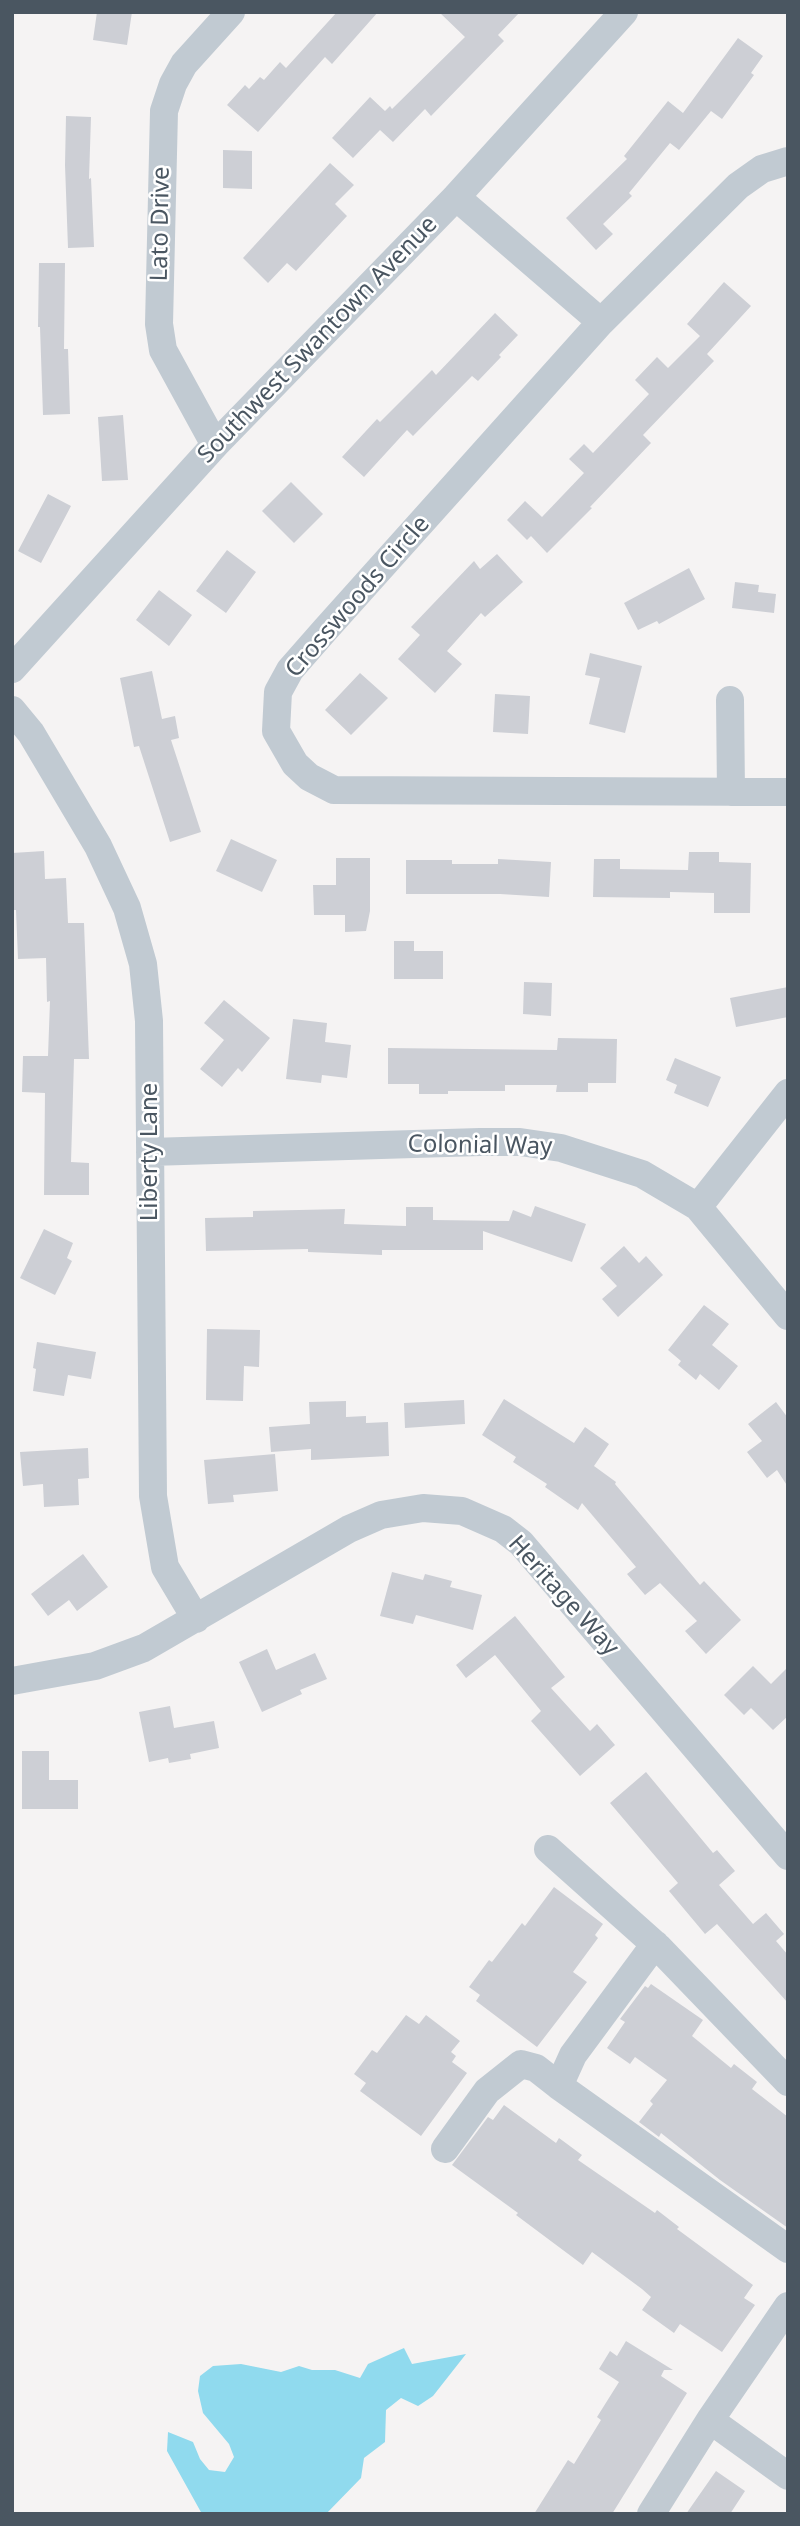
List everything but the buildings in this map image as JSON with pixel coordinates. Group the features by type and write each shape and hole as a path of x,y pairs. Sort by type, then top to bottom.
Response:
{"street":[{"name":"Lato Drive","path":"215,445 163,350 159,324 164,111 173,84 184,64 231,12"},
{"name":"Southwest Swantown Avenue","path":"12,669 215,445 456,197 624,12"},
{"name":"Crosswoods Circle","path":"788,161 762,169 738,186 601,323 290,670 278,692 276,731 295,764 309,777 334,790 788,792"},
{"path":"456,197 601,323"},
{"path":"730,700 731,792"},
{"name":"Liberty Lane","path":"12,710 32,733 98,846 127,908 143,964 149,1021 153,1496 165,1567 196,1619"},
{"path":"698,1207 788,1093"},
{"name":"Colonial Way","path":"150,1152 520,1142 561,1147 642,1174 698,1207 788,1316"},
{"name":"Heritage Way","path":"12,1681 95,1666 144,1648 337,1536 381,1515 423,1508 462,1511 503,1529 521,1543 788,1856"},
{"path":"548,1849 655,1944 788,2082"},
{"path":"559,2086 573,2055 655,1944"},
{"path":"445,2149 487,2091 521,2064 536,2068 788,2249"},
{"path":"651,2514 710,2420 788,2306"},
{"path":"710,2420 788,2476"}],"water":[{"path":"404,2348 412,2364 466,2354 433,2396 418,2406 401,2398 386,2410 385,2442 364,2458 361,2478 326,2514 202,2514 167,2451 168,2432 193,2442 200,2459 209,2470 225,2472 234,2457 229,2444 203,2413 198,2391 200,2376 213,2366 241,2364 281,2372 299,2366 312,2370 335,2370 360,2378 368,2364"}]}
